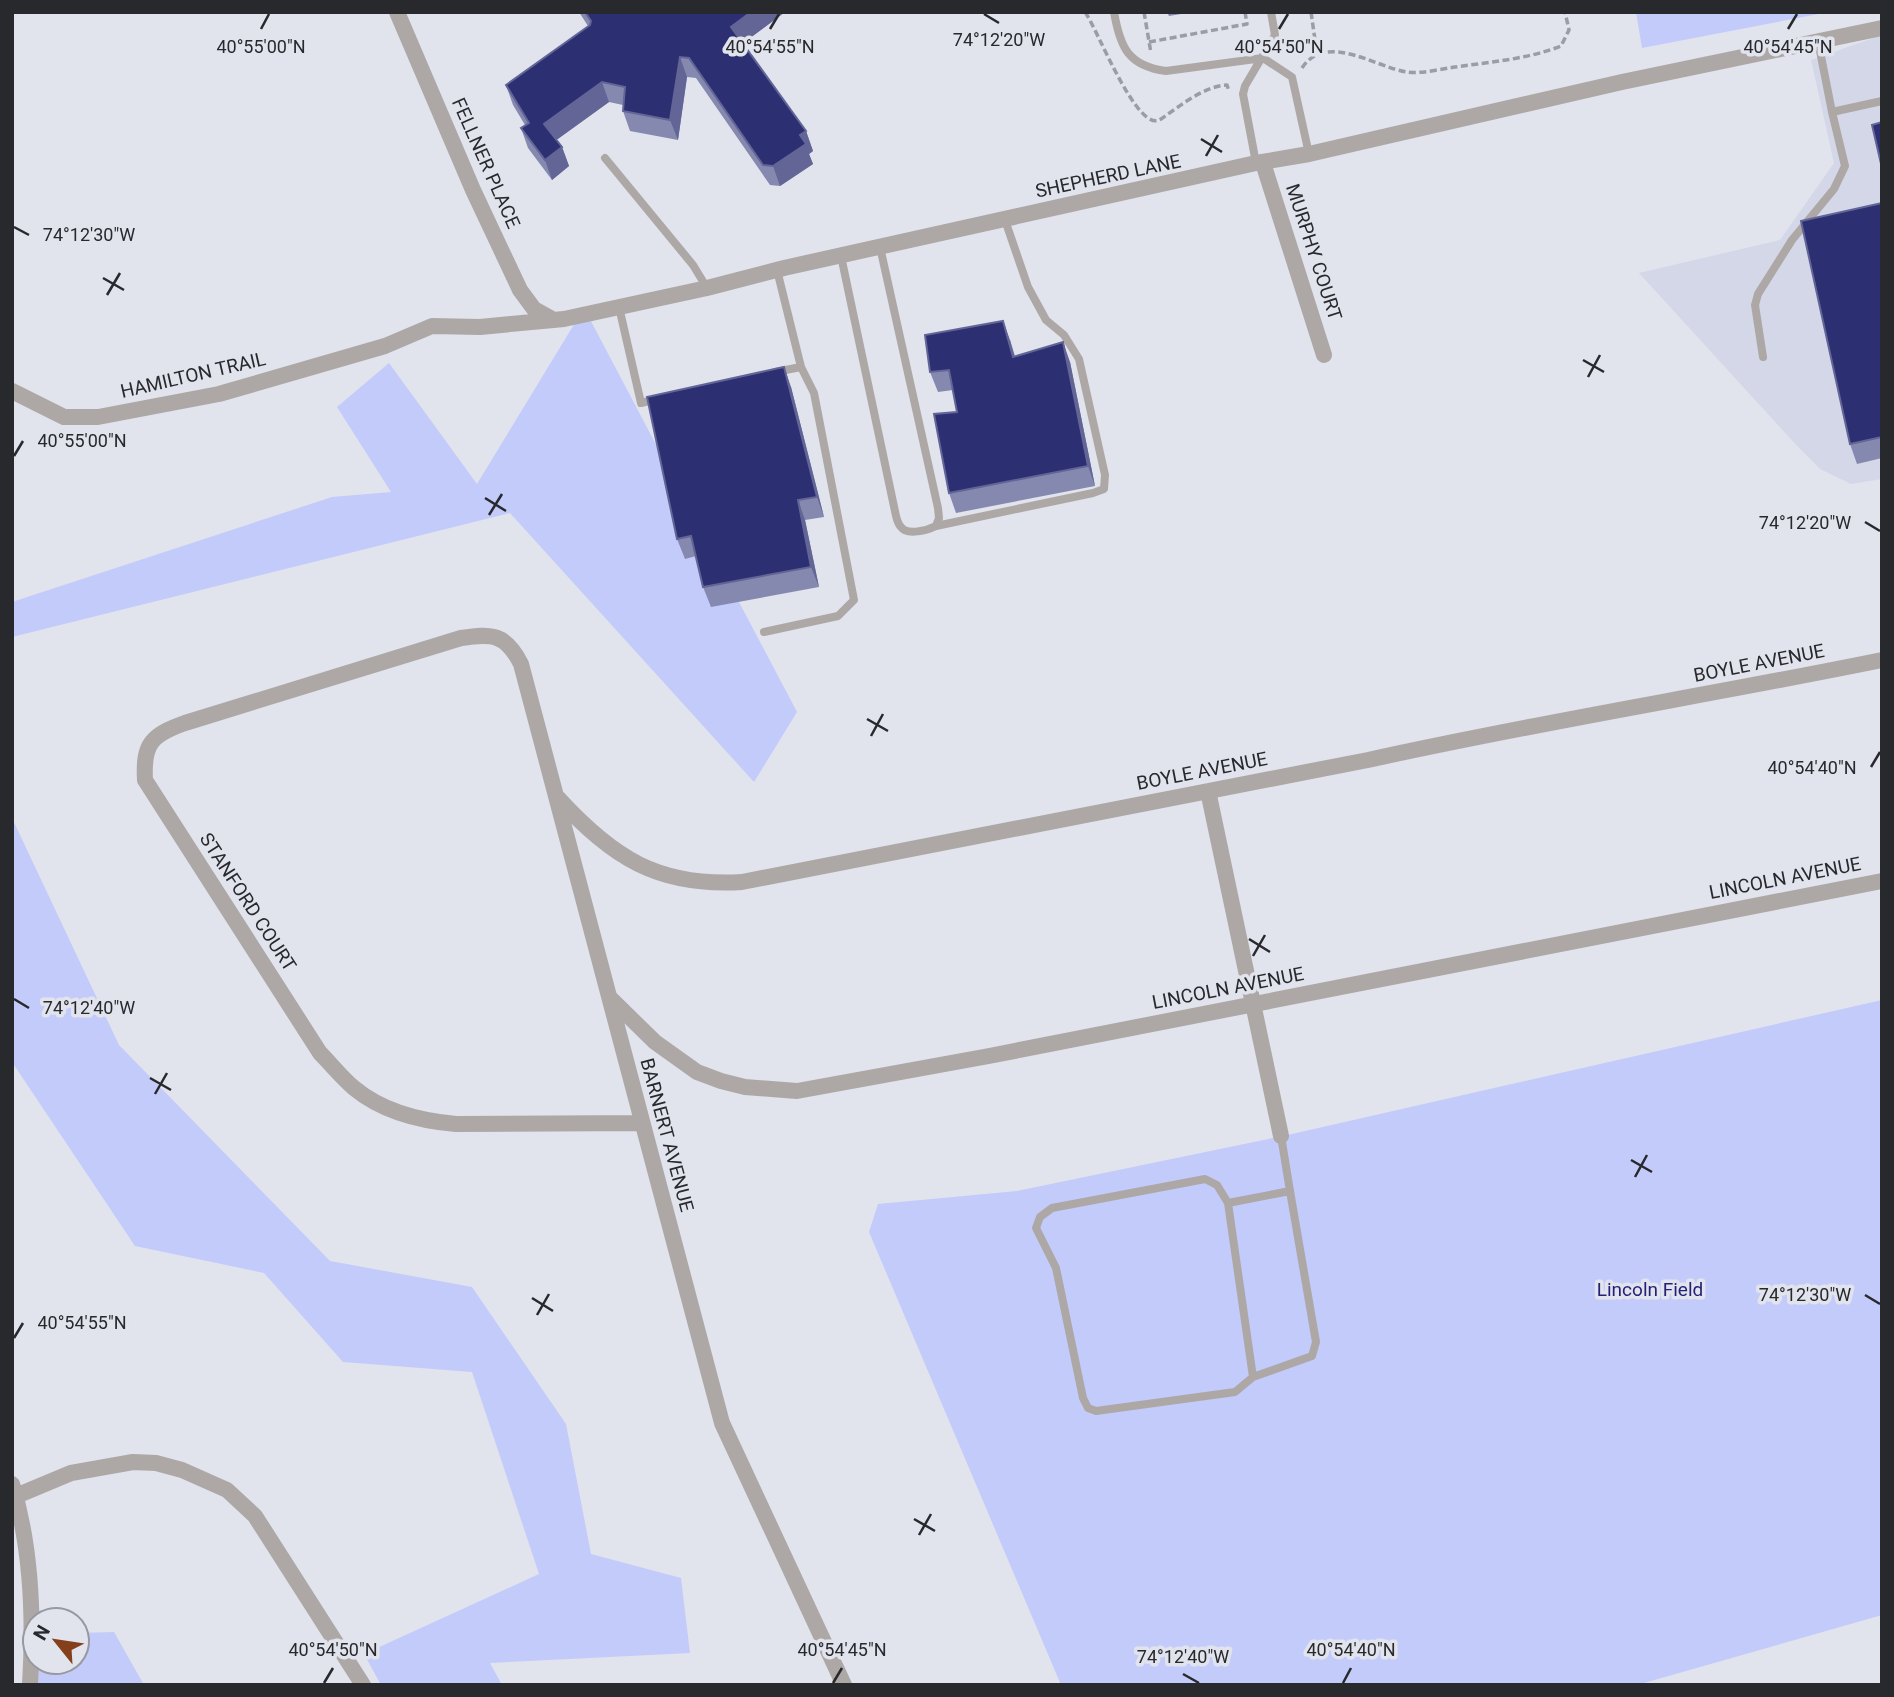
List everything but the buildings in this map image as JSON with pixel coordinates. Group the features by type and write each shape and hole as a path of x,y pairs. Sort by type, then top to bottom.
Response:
{"street":[{"name":"FELLNER PLACE","path":"397,12 473,190 520,290 534,309 552,319"},
{"name":"SHEPHERD LANE","path":"385,346 432,326 480,327 564,319 1622,82 1882,28"},
{"name":"MURPHY COURT","path":"1259,163 1324,355"},
{"name":"HAMILTON TRAIL","path":"12,391 64,417 98,417 219,394 385,346"},
{"name":"BARNERT AVENUE","path":"446,643 483,634 501,638 514,649 521,664 722,1423 844,1685"},
{"name":"STANFORD COURT","path":"446,643 158,734 148,745 144,761 145,780 320,1053 354,1088 390,1109 433,1122 642,1123"},
{"name":"BOYLE AVENUE","path":"556,795 581,823 628,860 671,878 714,884 742,882 1448,742 1714,694 1882,660"},
{"path":"1208,791 1281,1136"},
{"name":"LINCOLN AVENUE","path":"609,997 656,1042 697,1072 745,1087 796,1091 1882,881"},
{"path":"30,1685 30,1586 26,1541 14,1490 71,1473 133,1462 156,1463 182,1470 227,1490 255,1516 363,1685"}],"lane":[{"path":"1114,12 1118,36 1126,50 1138,63 1154,69 1166,71 1263,58 1292,77 1309,154"},
{"path":"1259,163 1243,94 1275,34 1271,12"},
{"path":"1763,357 1755,305 1758,294 1792,240 1834,189 1845,166 1818,41"},
{"path":"1832,112 1882,101"},
{"path":"605,158 694,265 707,288"},
{"path":"841,256 896,516 902,528 907,532 930,529 1094,493 1104,489 1105,475 1079,359 1064,335 1046,320 1028,288 1005,220"},
{"path":"880,247 938,508 936,526"},
{"path":"764,632 838,616 854,600 814,393 801,367 777,270"},
{"path":"619,307 641,403 665,397"},
{"path":"764,375 801,367"},
{"path":"1253,1377 1228,1203 1217,1185 1205,1179 1052,1208 1040,1217 1036,1228 1056,1268 1083,1398 1088,1408 1096,1411 1235,1392 1253,1377 1312,1356 1316,1342 1281,1136"},
{"path":"1228,1203 1290,1191"}],"path":[{"path":"1085,12 1119,79 1144,116 1152,122 1158,122 1184,103 1220,85 1227,85 1231,102"},
{"path":"1144,12 1154,69"},
{"path":"1149,42 1247,24 1245,12"},
{"path":"1311,12 1317,54"},
{"path":"1301,75 1304,65 1317,54 1352,54 1408,72 1514,59 1561,46 1569,30 1565,12"}],"shaded area":[{"path":"1882,35 1882,479 1851,484 1820,469 1639,273 1780,240 1834,163 1811,60"}],"green space":[{"path":"1636,12 1829,12 1642,48"},
{"path":"584,308 797,712 754,782 510,513 12,637 12,602 332,497 391,492 337,407 389,363 477,484"},
{"path":"12,818 119,1045 330,1261 472,1287 566,1424 591,1554 681,1578 690,1653 490,1663 502,1685 381,1685 364,1654 539,1574 472,1372 343,1362 264,1273 135,1246 12,1062"},
{"name":"Lincoln Field","path":"1882,1000 1882,1615 1637,1685 1061,1685 869,1232 878,1204 1017,1191 1292,1134"},
{"path":"114,1632 144,1685 32,1685 33,1676 91,1676 91,1633"}]}
